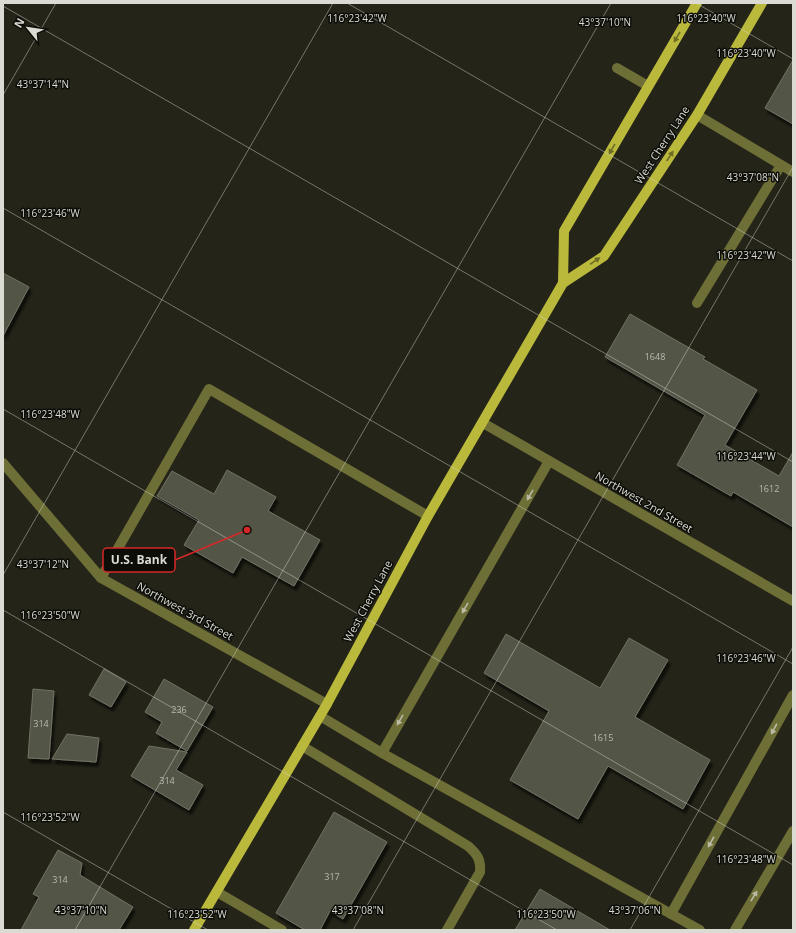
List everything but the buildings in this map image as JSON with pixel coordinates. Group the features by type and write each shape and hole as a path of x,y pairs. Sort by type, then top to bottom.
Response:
{"main road":[{"name":"West Cherry Lane","path":"563,283 564,231 697,3"},
{"name":"West Cherry Lane","path":"194,930 327,704 428,516 563,283 604,256 696,116 762,3"}],"street":[{"path":"616,68 648,86"},
{"path":"696,116 793,172"},
{"path":"697,303 781,165"},
{"path":"101,578 209,390 428,516"},
{"name":"Northwest 2nd Street","path":"482,423 793,601"},
{"path":"382,753 549,461"},
{"name":"Northwest 3rd Street","path":"3,463 101,578 327,704"},
{"path":"671,914 793,695"},
{"path":"320,716 382,753 700,930"},
{"path":"302,746 468,846 477,854 480,863 480,872 447,930"},
{"path":"735,930 793,831"},
{"path":"217,892 282,930"}],"place":[{"name":"U.S. Bank","path":"247,530"}]}
